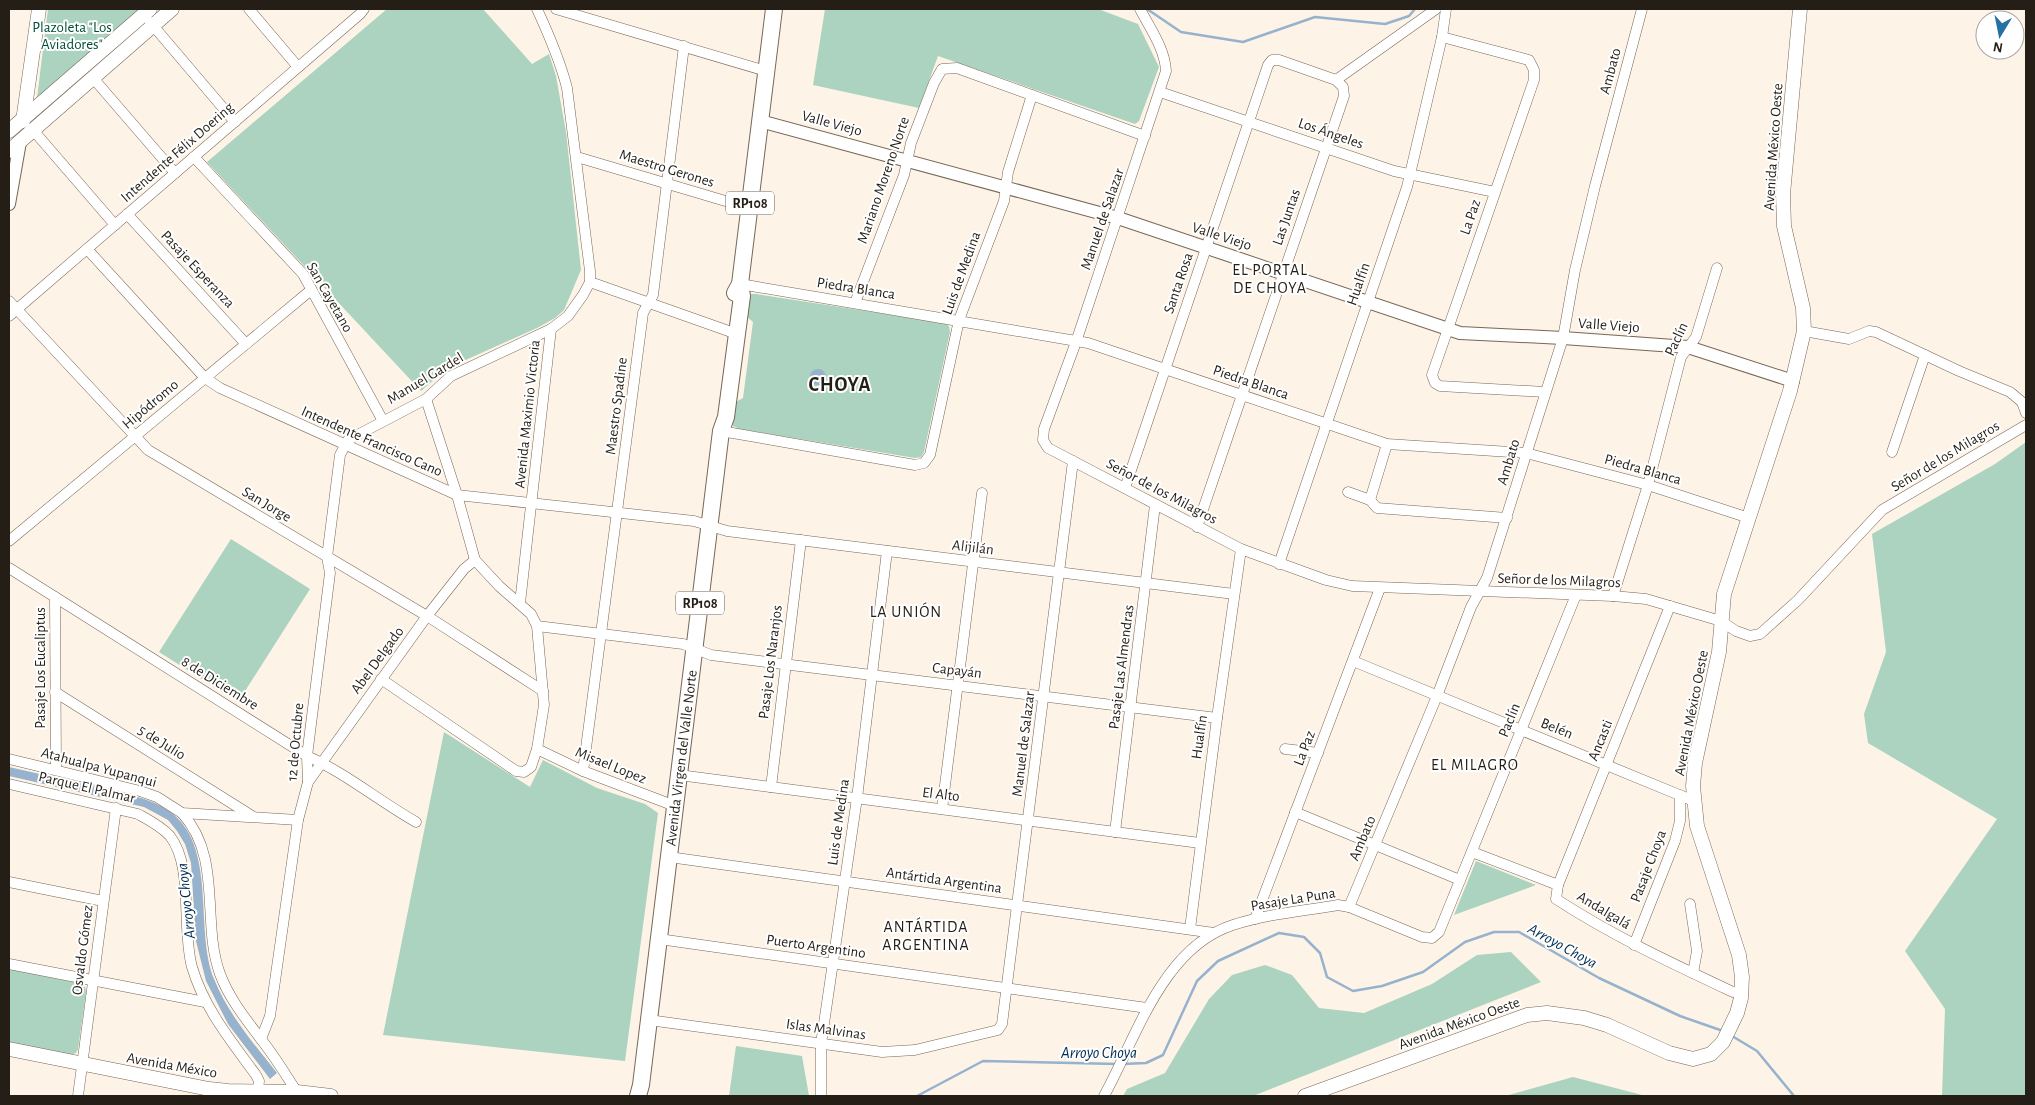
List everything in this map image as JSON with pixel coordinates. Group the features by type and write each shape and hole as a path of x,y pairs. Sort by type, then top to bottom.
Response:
{"main road":[{"path":"20,142 39,9"},
{"path":"9,151 172,9"},
{"name":"Avenida Virgen del Valle Norte","path":"640,1092 721,431 719,416 734,332 735,294 740,284 774,9"},
{"name":"Avenida México Oeste","path":"1305,1096 1527,1015 1546,1013 1584,1018 1607,1025 1684,1058 1702,1058 1711,1054 1723,1042 1734,1019 1742,991 1739,955 1701,840 1694,801 1695,764 1720,652 1724,594 1792,381 1804,331 1803,308 1784,226 1783,194 1800,9"},
{"path":"9,131 146,12"},
{"name":"Avenida México","path":"9,1049 209,1089 258,1094 297,1092 331,1096"}],"street":[{"path":"250,9 298,67"},
{"path":"536,9 562,66 577,157 590,282 648,304 734,332"},
{"path":"556,9 766,71"},
{"name":"Manuel de Salazar","path":"1043,440 1044,429 1076,342 1166,71 1166,63 1157,40 1140,9"},
{"path":"1340,83 1436,9"},
{"name":"Hualfín","path":"1279,564 1407,187 1442,37 1446,9"},
{"name":"Ambato","path":"1349,907 1437,696 1471,607 1487,578 1507,518 1563,338 1595,186 1642,9"},
{"name":"Intendente Félix Doering","path":"13,313 235,122 360,11"},
{"path":"146,12 153,26 235,122"},
{"name":"La Paz","path":"1442,37 1529,60 1534,70 1534,80 1432,375 1435,383 1440,386 1545,392"},
{"name":"Maestro Spadine","path":"583,772 643,314 653,295 684,46"},
{"name":"Santa Rosa","path":"1125,488 1268,65 1272,60 1280,60 1340,83"},
{"name":"Mariano Moreno Norte","path":"855,302 904,175 911,143 934,83 942,69 957,68 1032,95"},
{"path":"93,78 175,173"},
{"name":"Las Juntas","path":"1197,527 1344,96 1340,83"},
{"name":"Los Ángeles","path":"1160,92 1394,171 1494,192"},
{"path":"1032,95 1145,136"},
{"name":"Luis de Medina","path":"721,431 915,465 924,463 930,455 959,320 1004,201 1008,172 1032,95"},
{"name":"Valle Viejo","path":"760,121 1118,218 1447,330 1460,333 1688,347 1792,381"},
{"path":"33,130 115,225"},
{"path":"9,204 20,142"},
{"name":"San Cayetano","path":"194,157 303,274 383,421"},
{"name":"Maestro Gerones","path":"577,157 749,208"},
{"name":"Pasaje Esperanza","path":"127,214 246,344"},
{"name":"Intendente Francisco Cano","path":"87,249 206,378 220,388 345,446 457,495 684,520 709,526"},
{"name":"Paclín","path":"1613,596 1648,485 1682,357 1696,337 1717,268"},
{"name":"Avenida Maximio Victoria","path":"520,603 552,329 568,316 590,282"},
{"name":"Piedra Blanca","path":"740,284 1088,343 1387,444 1526,453 1648,485 1749,518"},
{"name":"Hipódromo","path":"9,541 311,290"},
{"name":"San Jorge","path":"9,300 13,313 148,450 427,616 543,691"},
{"name":"Manuel Gardel","path":"345,446 348,440 426,399 451,376 552,329"},
{"path":"1804,331 1849,339 1868,331 1876,332 1958,371 2010,392 2024,403 2026,413"},
{"path":"1892,452 1925,355"},
{"path":"381,679 516,771 524,772 531,767 537,750 544,705 537,626 531,614 499,586 475,560 457,495 426,399"},
{"name":"Señor de los Milagros","path":"1043,440 1048,448 1241,549 1326,580 1352,586 1380,588 1613,596 1646,599 1721,621 1750,636 1760,634 1798,600 1882,510 2026,425"},
{"path":"1370,500 1387,444"},
{"name":"12 de Octubre","path":"261,1039 270,1016 298,820 308,782 306,756 330,573 327,557 340,455 345,446"},
{"name":"Manuel de Salazar","path":"998,1030 1002,1024 1018,906 1073,461"},
{"path":"1348,492 1370,500 1377,508 1507,518"},
{"path":"942,809 982,493"},
{"name":"Pasaje Las Almendras","path":"1115,832 1155,505"},
{"name":"Alijilán","path":"709,526 727,531 1234,594"},
{"name":"Pasaje Los Naranjos","path":"771,787 801,540"},
{"name":"Hualfín","path":"1190,929 1216,718 1241,549"},
{"name":"Luis de Medina","path":"821,1096 821,1044 857,798 887,551"},
{"name":"Abel Delgado","path":"308,782 427,616 464,569 475,560"},
{"name":"8 de Diciembre","path":"9,568 306,756 321,762 386,805 416,822"},
{"name":"La Paz","path":"1255,919 1380,588"},
{"name":"Paclín","path":"1432,938 1439,932 1576,595"},
{"name":"Pasaje Los Eucaliptus","path":"55,597 56,770"},
{"name":"Ancasti","path":"1558,885 1670,606"},
{"name":"Capayán","path":"537,626 683,644 711,655 1216,718"},
{"name":"Belén","path":"1352,661 1694,801"},
{"name":"5 de Julio","path":"55,692 252,817"},
{"path":"1285,749 1318,754"},
{"name":"Misael Lopez","path":"537,750 583,772 675,806"},
{"name":"Atahualpa Yupanqui","path":"9,759 140,792 157,798 182,813 298,820"},
{"name":"El Alto","path":"679,775 1200,843"},
{"name":"Parque El Palmar","path":"9,784 138,814 157,824 170,836 180,854 184,874 186,927 191,958 205,1002"},
{"name":"Pasaje Choya","path":"1634,945 1675,841 1680,822 1680,795"},
{"name":"Osvaldo Gómez","path":"78,1096 116,808"},
{"path":"1296,812 1460,880"},
{"path":"182,813 202,844 206,859 214,948 219,973 231,998 297,1092"},
{"name":"Andalgalá","path":"1472,852 1558,885 1556,899 1596,925 1733,992"},
{"name":"Antártida Argentina","path":"669,857 1214,933"},
{"path":"9,882 103,901"},
{"path":"1690,904 1697,951 1693,973"},
{"name":"Pasaje La Puna","path":"1104,1096 1122,1064 1147,1008 1175,968 1196,946 1214,933 1232,925 1255,919 1338,905 1349,907 1422,937 1432,938"},
{"name":"Puerto Argentino","path":"659,939 1147,1008"},
{"path":"9,964 205,1002 256,1075 258,1094"},
{"name":"Islas Malvinas","path":"649,1020 882,1052 915,1050 998,1030"}],"green space":[{"name":"Plazoleta \"Los Aviadores\"","path":"48,9 142,9 37,98"},
{"path":"387,9 483,9 532,64 549,54 556,76 566,132 581,270 564,310 555,318 459,363 443,372 421,391 207,162"},
{"path":"825,9 1098,9 1138,24 1159,67 1139,121 1135,124 938,56 919,108 813,85"},
{"path":"751,294 944,323 949,326 950,332 924,452 921,457 915,458 739,429 733,426 734,403 743,398 753,322 745,315 747,301"},
{"path":"2026,442 2026,1096 1942,1096 1945,1009 1905,951 1997,819 1868,743 1864,714 1886,652 1872,534 1995,464"},
{"path":"231,539 310,589 238,702 159,652"},
{"path":"444,732 530,787 543,760 597,788 645,804 658,813 625,1061 383,1035"},
{"path":"1476,861 1536,885 1454,915"},
{"path":"1511,952 1541,982 1253,1096 1123,1096 1127,1089 1165,1073 1209,999 1232,975 1265,965 1292,975 1319,1008 1364,1013 1432,984 1477,955"},
{"path":"9,969 78,983 85,987 86,992 76,1053 69,1055 9,1043"},
{"path":"736,1046 802,1056 809,1096 729,1096"},
{"path":"1573,1077 1646,1096 1505,1096"}],"water":[{"path":"815,369 821,369 826,374 824,383 815,385 810,380 810,374"},
{"path":"9,767 145,799 169,811 184,826 194,845 199,866 208,959 214,979 234,1016 277,1073 270,1079 228,1024 206,981 196,941 191,863 185,844 168,820 144,807 9,776"}],"waterway":[{"path":"1147,9 1181,32 1243,42 1315,17 1385,24 1409,16 1415,9"},
{"name":"Arroyo Choya","path":"1123,1064 1146,1063 1163,1055 1197,981 1218,961 1279,933 1304,937 1320,953 1327,977 1353,991 1382,986 1423,972 1465,942 1494,932 1519,932 1599,978 1680,1016 1723,1031"},
{"name":"Arroyo Choya","path":"1732,1036 1757,1051 1794,1096"},
{"name":"Arroyo Choya","path":"917,1096 983,1061 1117,1064"}],"district":[{"name":"EL PORTAL DE CHOYA","path":"1270,278"},
{"name":"CHOYA","path":"840,384"},
{"name":"LA UNIÓN","path":"906,611"},
{"name":"EL MILAGRO","path":"1475,764"},
{"name":"ANTÁRTIDA ARGENTINA","path":"926,935"}]}
